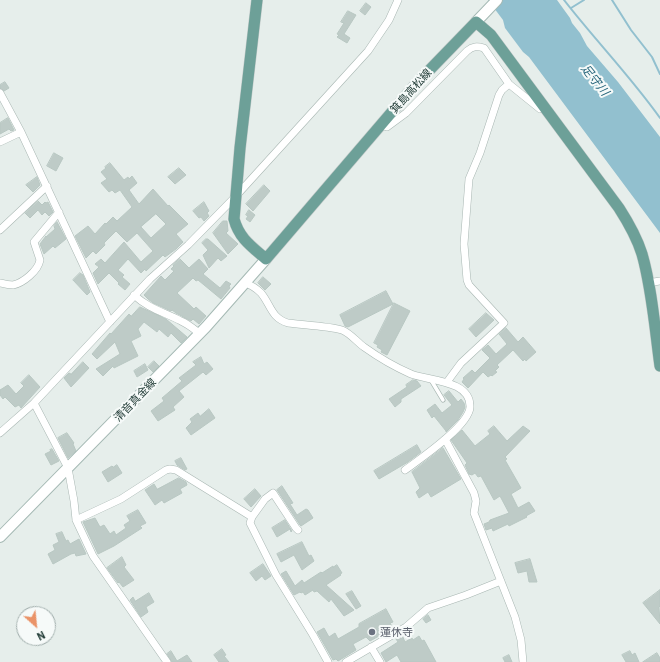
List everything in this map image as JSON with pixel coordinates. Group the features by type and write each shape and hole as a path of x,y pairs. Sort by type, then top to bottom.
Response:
{"main road":[{"path":"257,0 234,218 237,228 246,241 266,259"},
{"path":"497,0 476,22 491,35 628,222 654,282 660,366"},
{"name":"箕島高松線","path":"266,259 415,85 476,22"},
{"name":"清音真金線","path":"0,537 199,334 266,259"}],"street":[{"path":"0,434 34,403 134,295 188,245 236,196 368,51 388,20 398,0"},
{"path":"381,125 387,127 406,114 472,47 477,46 484,48 509,84 540,109 544,106"},
{"path":"447,382 461,363 504,322 469,285 467,280 464,244 469,179 480,153 499,95 509,84"},
{"path":"0,93 47,186 110,322"},
{"path":"0,142 21,132"},
{"path":"0,230 47,186"},
{"path":"0,283 10,285 20,282 37,267 40,260 34,242 58,212"},
{"path":"245,282 254,286 261,293 275,316 281,321 288,324 342,330 349,334 362,346 391,364 409,373 432,380 447,382 463,391 469,401 470,406 466,419 445,439 405,470"},
{"path":"134,295 153,309 180,320 199,334"},
{"path":"34,403 68,468 76,520 93,556 168,662"},
{"path":"445,439 474,493 476,501 474,513 515,617 521,640 523,662"},
{"path":"76,520 113,503 162,472 170,469 181,473 252,517"},
{"path":"298,530 273,493 265,499 252,517 250,523 276,575 328,662"},
{"path":"346,662 406,627 428,608 501,581"},
{"path":"371,647 380,662"}],"lane":[{"path":"432,380 443,400"}],"water":[{"name":"足守川","path":"488,0 557,0 580,33 587,46 618,82 660,137 660,233 529,57 523,52 505,28 503,20"}],"building":[{"path":"366,3 371,7 365,15 360,11"},
{"path":"348,11 356,15 344,34 350,38 347,43 337,37 339,35 337,34 344,23 341,22"},
{"path":"5,82 9,88 4,91 0,88 0,85"},
{"path":"8,118 14,130 11,131 9,129 0,134 0,123"},
{"path":"54,153 63,158 56,171 47,166"},
{"path":"110,163 124,180 128,177 129,179 132,176 137,183 129,190 139,204 153,189 168,206 169,205 188,224 176,234 183,242 165,257 163,255 146,271 145,269 141,273 128,259 118,270 124,275 122,277 130,284 125,290 109,273 98,284 93,273 99,267 95,264 101,259 105,263 124,242 141,262 153,251 137,233 127,242 116,231 96,254 93,251 86,258 75,236 88,226 95,234 113,217 117,221 132,207 120,190 115,193 112,190 109,192 101,183 107,179 101,172 106,168 105,167","holes":["156,214 166,224 151,238 141,227"]},
{"path":"179,168 186,175 175,184 168,177"},
{"path":"37,177 40,185 33,192 26,185"},
{"path":"264,185 270,191 253,211 246,204"},
{"path":"38,201 42,205 45,202 48,202 53,212 49,216 45,212 42,215 38,210 30,218 25,213"},
{"path":"204,202 209,211 207,213 209,216 204,221 193,211"},
{"path":"249,210 255,215 250,222 246,219 248,216 246,215"},
{"path":"223,221 227,221 228,231 226,233 238,244 228,254 213,233"},
{"path":"57,222 66,239 55,248 53,246 44,254 40,244 46,236 55,229 54,226"},
{"path":"208,239 227,256 221,261 218,258 209,268 203,255 208,250 202,243"},
{"path":"180,259 189,268 199,259 208,269 203,274 220,288 226,281 231,284 229,286 230,288 221,299 198,280 196,281 193,278 177,293 194,309 196,307 206,316 199,324 193,319 191,321 172,310 171,311 153,303 144,295 161,276 165,280 174,271 171,269 174,266 173,265"},
{"path":"80,273 83,275 90,292 87,295 73,280"},
{"path":"263,277 271,284 265,290 258,283"},
{"path":"386,291 393,304 348,327 345,326 340,315"},
{"path":"394,303 410,311 387,355 381,352 382,350 374,343"},
{"path":"140,307 166,319 187,337 181,343 171,333 168,337 159,329 157,332 144,322 138,329 141,336 131,341 138,356 114,368 113,366 103,376 96,369 120,354 115,342 97,359 92,354 129,314 131,316"},
{"path":"486,313 494,320 476,337 469,329"},
{"path":"506,328 518,342 523,337 536,352 526,361 525,359 523,361 513,350 497,365 499,367 495,371 497,372 488,377 483,372 468,388 462,382 464,379 463,378 472,370 475,373 490,358 482,350 488,345 496,354 507,344 499,334"},
{"path":"201,357 204,364 207,362 213,369 206,375 203,372 179,391 184,397 173,407 175,410 158,421 151,411 164,401 162,398 182,381 179,378 196,365 193,362"},
{"path":"154,361 159,366 153,372 148,367"},
{"path":"83,362 89,368 71,387 64,378 69,373 71,374"},
{"path":"145,364 148,370 137,377 134,371"},
{"path":"29,375 40,387 21,408 19,405 15,407 5,397 3,399 0,395 0,390 8,385 16,394 24,386 21,383"},
{"path":"413,380 417,381 421,386 401,399 401,402 395,407 389,399 407,387 406,385"},
{"path":"449,391 458,402 461,399 465,407 458,420 446,432 434,416 432,418 427,410 435,404 442,413 452,405 444,395"},
{"path":"209,409 215,418 191,435 186,428 192,422 190,419 198,413 200,416"},
{"path":"494,426 507,441 523,426 530,431 505,457 507,459 505,460 521,488 511,494 518,508 529,502 535,511 509,526 508,524 493,531 492,528 486,530 484,524 490,520 509,513 500,496 494,500 481,476 478,477 475,473 472,475 469,474 465,465 467,463 451,440 462,430 475,446 490,434 488,431"},
{"path":"67,433 74,443 73,444 76,451 68,458 58,438"},
{"path":"417,445 421,452 408,462 379,479 374,471"},
{"path":"443,448 461,479 431,497 428,492 419,498 416,492 420,488 412,472"},
{"path":"52,449 59,461 51,465 45,454"},
{"path":"181,458 187,469 185,470 177,465 175,461"},
{"path":"117,465 122,473 108,482 102,472 112,466"},
{"path":"179,478 186,482 187,485 180,489 182,493 164,503 162,500 155,505 145,490 154,484 157,489"},
{"path":"282,486 293,503 290,504 297,515 306,509 313,518 301,526 300,525 277,490"},
{"path":"255,489 261,496 251,507 244,499"},
{"path":"138,510 146,523 140,526 142,528 114,546 98,554 83,522 95,518 100,527 104,525 110,534 114,531 116,535 126,528 124,525 130,521 127,516"},
{"path":"285,520 292,531 291,532 290,529 277,537 272,528"},
{"path":"62,532 66,541 68,540 70,544 79,539 86,554 76,556 75,553 71,554 53,564 48,554 55,550 53,545 59,542 56,534"},
{"path":"302,542 309,556 311,555 314,561 302,570 294,555 281,562 277,554"},
{"path":"122,557 126,565 124,567 134,580 123,587 119,582 118,583 107,568"},
{"path":"530,559 537,582 529,582 527,571 518,573 515,563"},
{"path":"263,564 271,576 265,580 262,576 256,581 250,573"},
{"path":"337,565 342,573 340,574 341,575 326,585 354,610 344,616 331,599 329,602 317,591 314,592 313,590 305,595 303,592 300,592 294,595 281,574 286,571 295,586 302,580 304,583 321,572 322,573"},
{"path":"660,590 659,607 660,624 643,603"},
{"path":"352,591 361,606 356,609 346,594"},
{"path":"149,593 154,602 146,607 148,612 141,617 130,600 133,597 135,601"},
{"path":"386,609 393,622 390,623 393,628 370,641 366,637 353,644 356,650 338,661 336,659 333,660 317,632 324,628 329,637 335,633 338,639 359,627 359,624"},
{"path":"428,615 431,620 426,623 423,619"},
{"path":"402,635 405,642 412,638 413,640 419,636 422,641 424,640 436,662 401,662 397,655 386,662 381,653 398,642 396,639"},
{"path":"222,649 226,655 224,656 229,662 219,662 214,655"},
{"path":"171,651 177,661 187,655 192,662 172,662 167,654"},
{"path":"630,651 632,655 635,653 639,662 626,662 622,655"},
{"path":"657,653 660,658 660,662 643,662"},
{"path":"509,655 512,662 505,662 503,658"}],"waterway":[{"path":"564,0 660,118"},
{"path":"571,8 584,0"},
{"path":"612,0 631,30 652,57 660,74"}],"place":[{"name":"蓮休寺","path":"372,632"}]}
